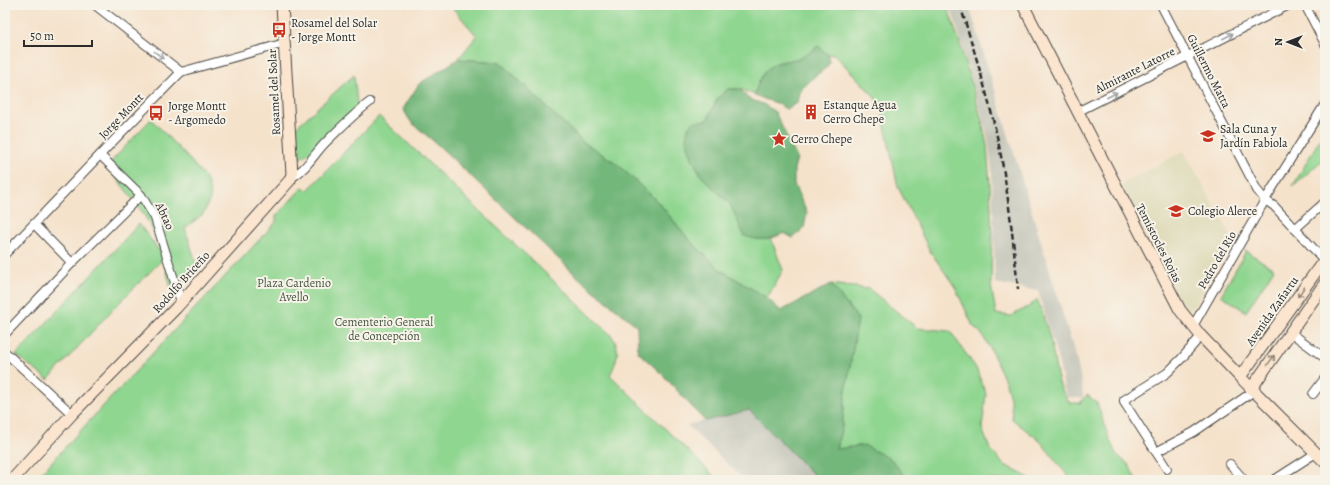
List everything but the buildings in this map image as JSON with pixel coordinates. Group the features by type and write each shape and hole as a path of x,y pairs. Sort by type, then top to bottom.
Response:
{"street":[{"path":"95,5 182,72"},
{"name":"Rosamel del Solar","path":"282,5 291,178"},
{"name":"Temístocles Rojas","path":"1023,5 1176,303 1201,336 1252,390 1322,457 1325,471"},
{"name":"Guillermo Matta","path":"1161,5 1252,183 1265,200 1274,206 1324,259"},
{"name":"Almirante Latorre","path":"1077,112 1289,5"},
{"path":"1305,5 1325,44"},
{"name":"Jorge Montt","path":"5,254 182,72 284,43"},
{"name":"Rodolfo Briceño","path":"12,480 72,414 182,302 278,195 291,178 302,170 326,143 370,102"},
{"name":"Pedro del Río","path":"1193,326 1265,200 1325,104"},
{"name":"Abtao","path":"100,155 141,195 155,218 182,302"},
{"path":"5,334 72,263 141,195"},
{"path":"1295,229 1325,202"},
{"path":"34,224 72,263"},
{"name":"Avenida Zañartu","path":"1240,377 1324,259"},
{"path":"1156,452 1194,432 1252,390 1290,332 1325,283"},
{"path":"1290,332 1325,358"},
{"path":"1167,469 1124,400 1167,373 1178,363 1201,336"},
{"path":"5,352 72,414"},
{"path":"1313,394 1323,384"},
{"path":"1274,480 1322,457"},
{"path":"1230,464 1244,480"}],"shaded area":[{"path":"949,5 969,5 1076,357 1082,385 1083,398 1066,397 1059,363 1038,291 995,283 992,170 988,139 955,21"},
{"name":"Colegio Alerce","path":"1184,151 1231,236 1195,306 1185,311 1121,185"},
{"path":"749,410 819,480 744,480 687,425"}],"green space":[{"path":"450,5 947,5 973,89 987,146 992,237 991,285 996,314 1011,316 1030,306 1037,299 1052,346 1060,386 1066,398 1070,403 1080,403 1087,395 1097,403 1116,454 1129,465 1136,480 1071,480 1040,441 1012,419 1011,403 1006,383 991,350 981,333 973,326 955,287 930,251 898,187 881,108 873,95 834,54 828,55 818,46 799,58 771,66 760,79 755,95 740,89 728,89 717,99 707,121 686,139 693,161 703,178 730,204 756,239 771,239 783,270 767,298 721,270 692,243 658,202 616,163 583,142 500,62 458,59 477,36"},
{"path":"818,46 828,55 830,62 826,68 815,76 799,92 797,103 786,109 777,103 755,95 760,79 771,66 802,57"},
{"path":"458,59 500,62 583,142 616,163 658,202 692,243 721,270 767,298 781,311 831,284 858,319 846,390 842,427 836,449 864,445 892,460 906,478 905,480 819,480 749,410 705,421 664,376 638,352 637,326 581,280 438,145 411,122 403,109 419,84"},
{"path":"354,75 358,112 326,143 297,160 295,128"},
{"path":"728,89 740,89 749,99 763,104 775,112 797,158 794,169 794,184 807,213 804,228 793,238 784,233 773,238 764,239 755,239 744,236 730,204 703,178 693,161 686,139 688,127 695,121 707,121 717,99"},
{"name":"Cementerio General de Concepción","path":"379,116 610,334 616,344 617,354 615,365 610,375 718,480 35,480 276,222 276,216 302,188 308,190"},
{"path":"151,119 207,180 211,197 203,214 185,228 198,269 171,288 163,259 113,309 48,380 16,355 139,224 161,253 146,218 131,196 107,166"},
{"path":"1325,130 1325,158 1293,186"},
{"path":"1246,251 1274,269 1246,312 1221,295"},
{"path":"831,284 869,289 917,328 950,331 976,368 986,394 982,429 990,449 1003,464 1033,480 905,480 906,478 836,449 842,427 846,390 858,319"}],"railway":[{"path":"960,5 976,56 1002,159 1018,289"}],"place":[{"name":"Rosamel del Solar - Jorge Montt","path":"279,30"},
{"name":"Estanque Agua Cerro Chepe","path":"811,112"},
{"name":"Jorge Montt - Argomedo","path":"156,113"},
{"name":"Sala Cuna y Jardín Fabiola","path":"1208,136"},
{"name":"Cerro Chepe","path":"779,139"},
{"name":"Colegio Alerce","path":"1176,211"}],"park label":[{"name":"Plaza Cardenio Avello","path":"294,290"}]}
